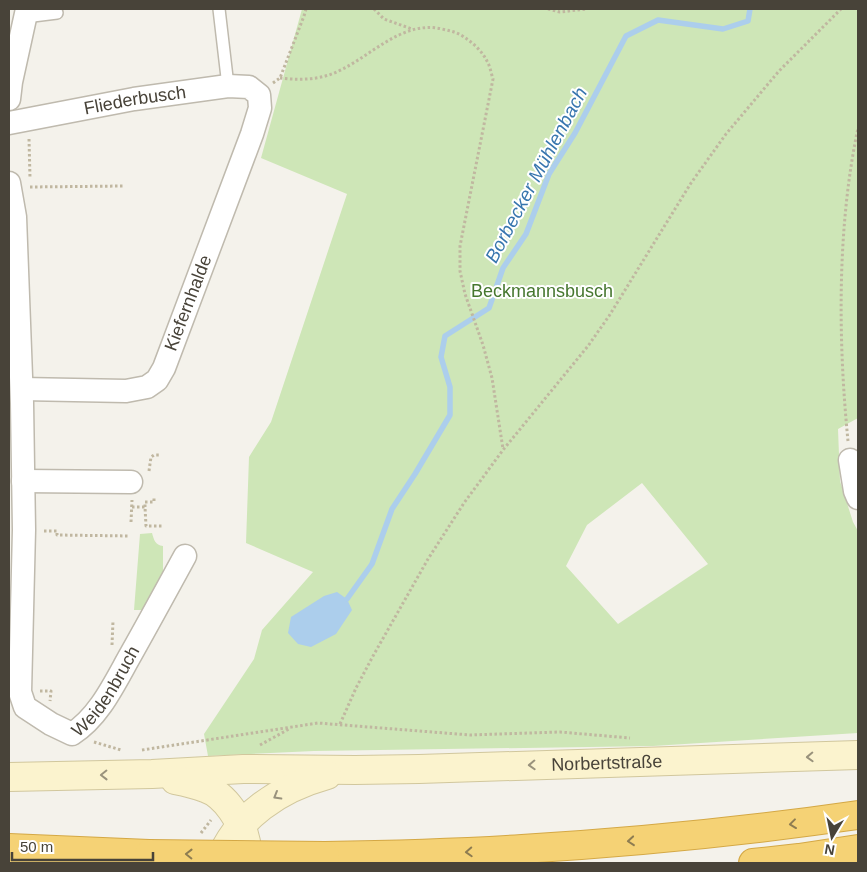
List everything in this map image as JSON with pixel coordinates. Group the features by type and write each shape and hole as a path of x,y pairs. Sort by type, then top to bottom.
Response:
{"highway":[{"path":"9,848 149,854 325,856 423,854 522,849 664,838 796,824 858,815"},
{"path":"753,863 858,849"}],"main road":[{"name":"Norbertstraße","path":"355,770 858,755"},
{"path":"9,776 152,774 244,769 355,770"},
{"path":"219,863 228,842 241,825 268,801 312,779 355,770"},
{"path":"152,774 207,788 217,794 226,803 241,825 246,845 246,863"}],"street":[{"path":"10,87 26,13"},
{"name":"Fliederbusch","path":"9,123 134,99 228,86 249,86 259,95"},
{"name":"Kiefernhalde","path":"17,379 126,391 147,386 157,380 167,359 252,134 260,108 259,95"},
{"name":"Weidenbruch","path":"13,190 17,379 24,530 15,642 20,692 25,707 51,724 72,734 83,727 101,705 185,556"},
{"path":"850,460 858,498"},
{"path":"23,481 131,482"}],"lane":[{"path":"219,9 228,86"},
{"path":"26,13 57,12"}],"path":[{"path":"259,95 280,78 306,9"},
{"path":"374,9 384,20 413,29 438,28 458,33 475,44 487,61 492,79 460,246 460,271 469,310 484,345 492,378 503,450"},
{"path":"548,9 560,12 587,9"},
{"path":"340,724 373,656 428,559 464,503 503,450 588,346 609,316 691,182 726,134 779,71 840,9"},
{"path":"280,78 311,79 329,75 413,29"},
{"path":"850,460 842,376 842,274 848,193 858,128"},
{"path":"13,190 30,187 124,186"},
{"path":"154,498 154,502 145,502 146,526 163,526"},
{"path":"131,522 132,506 145,507"},
{"path":"38,531 57,532 57,535 130,536"},
{"path":"112,640 113,621"},
{"path":"138,750 318,723 470,735 560,732 634,738"},
{"path":"260,746 292,727"},
{"path":"72,734 128,752"}],"green space":[{"name":"Beckmannsbusch","path":"302,9 858,9 858,418 838,429 840,481 853,522 858,531 858,733 653,746 314,751 208,756 204,734 254,659 262,630 313,572 246,543 249,457 271,422 347,194 261,158","holes":["642,483 708,564 618,624 566,566 587,525"]},
{"path":"152,533 154,540 163,546 163,579 145,610 134,610 140,534"}],"water":[{"path":"337,592 347,599 352,610 336,634 311,647 298,644 288,633 291,617 324,596"}],"waterway":[{"name":"Borbecker Mühlenbach","path":"347,599 372,564 392,509 450,415 450,387 441,357 445,336 489,308 503,268 526,234 549,174 575,133 626,36 658,20 723,29 748,21 750,9"}]}
